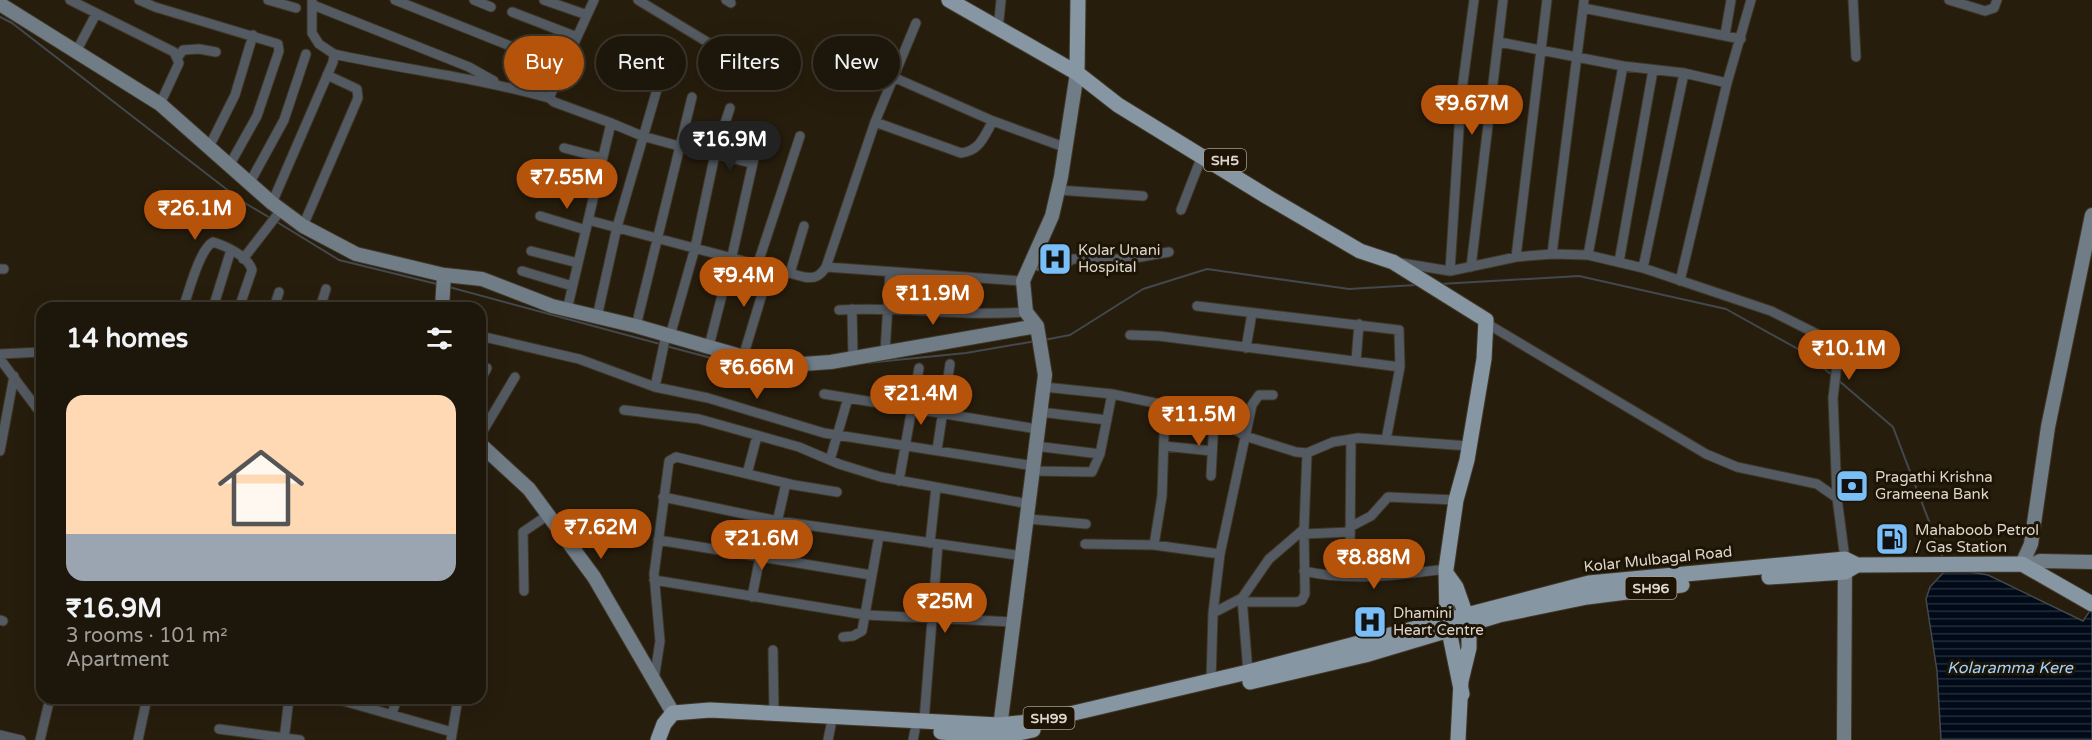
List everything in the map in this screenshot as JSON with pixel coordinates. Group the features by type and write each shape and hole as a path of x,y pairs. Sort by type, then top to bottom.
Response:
{"main road":[{"path":"949,0 1077,69"},
{"path":"966,0 1077,69"},
{"path":"1077,69 1078,0"},
{"name":"SH5","path":"1077,69 1119,105 1202,156 1360,251 1396,265 1486,320"},
{"name":"SH5","path":"1077,69 1303,206 1365,246 1373,255"},
{"path":"1462,694 1448,626 1446,571 1456,500 1469,446 1484,359 1486,320"},
{"name":"Kolar Mulbagal Road","path":"1467,619 1589,583 1849,565 2025,566 2090,603"},
{"path":"1446,571 1456,587 1467,619 1469,648"},
{"path":"1456,587 1484,614 1471,639 1461,681 1458,740"},
{"name":"SH96","path":"1448,626 1467,619"},
{"name":"SH99","path":"673,712 710,710 774,714 918,730 1034,735 1330,663 1424,638 1448,626"},
{"name":"SH99","path":"999,734 1040,721 1448,626"},
{"path":"1424,638 1440,639 1452,652"},
{"path":"658,740 673,712"},
{"name":"SH99","path":"665,740 668,731 676,724 684,720 704,718 829,733 918,730"}],"street":[{"path":"70,0 174,52 179,63 160,104"},
{"path":"138,0 278,44 279,51 257,116 229,166"},
{"path":"268,0 296,8"},
{"path":"395,0 504,43"},
{"path":"474,0 491,7"},
{"path":"544,0 587,15"},
{"path":"577,36 594,0"},
{"path":"638,0 698,36"},
{"path":"999,20 1000,0"},
{"path":"1450,271 1461,97 1474,0"},
{"path":"1471,267 1503,0"},
{"path":"1516,257 1547,0"},
{"path":"1725,35 1731,0"},
{"path":"1680,281 1727,83 1751,0"},
{"path":"1853,0 1856,57"},
{"path":"1950,0 1985,11 1994,8 1997,0"},
{"path":"500,84 460,64 313,3 312,33 319,44 334,54 405,70 500,84 549,98 554,102 604,119 642,136 680,146"},
{"path":"5,4 160,104 276,210 356,254 445,278 482,279 567,310 636,326 667,338 709,346 782,366 853,358 1037,328"},
{"path":"1552,254 1584,4 1741,39"},
{"path":"512,12 574,36"},
{"path":"77,50 96,14"},
{"path":"900,59 916,23"},
{"path":"208,149 235,95 253,35"},
{"path":"1499,42 1623,66 1684,73 1727,83"},
{"path":"178,57 183,50 216,52"},
{"path":"249,184 284,120 306,54"},
{"path":"243,259 263,233 276,210 334,54"},
{"path":"1588,255 1623,66"},
{"path":"999,734 1045,375 1037,328 1026,312 1023,281 1028,265 1052,216 1077,69"},
{"path":"1619,262 1653,70"},
{"path":"1643,268 1684,73"},
{"path":"303,226 358,98 357,90 327,75"},
{"path":"900,80 993,121 1064,147"},
{"path":"549,98 553,90"},
{"path":"597,317 617,227 656,90"},
{"path":"540,216 587,225 617,227 812,279 820,276 826,267 887,90"},
{"path":"636,326 692,97"},
{"path":"655,387 660,361 695,248 715,154 730,108"},
{"path":"875,122 961,153 971,152 978,147 993,121"},
{"path":"567,310 610,123"},
{"path":"709,346 761,127"},
{"path":"758,263 800,136"},
{"path":"564,148 602,158"},
{"path":"715,154 751,163"},
{"path":"1181,210 1202,156"},
{"path":"553,181 594,193"},
{"path":"1058,190 1143,196"},
{"path":"2025,566 2031,544 2048,427 2092,215"},
{"path":"790,273 804,226"},
{"path":"2083,252 2092,237"},
{"path":"185,302 207,245 213,242 231,250 250,264 252,270 241,302"},
{"path":"215,302 231,250"},
{"path":"531,251 578,263"},
{"path":"1028,265 1062,268 1072,259 1129,259 1169,252"},
{"path":"1396,265 1450,271 1516,257 1552,254 1588,255 1643,268 1771,311 1825,338 1837,351 1838,361 1833,398 1838,498 1849,565 1844,740"},
{"path":"826,267 1023,281"},
{"path":"743,357 770,268"},
{"path":"522,271 572,286"},
{"path":"885,352 890,272"},
{"path":"442,302 445,278"},
{"path":"322,302 326,289"},
{"path":"276,302 279,292"},
{"path":"1197,306 1399,330 1401,336 1400,367 1386,440"},
{"path":"852,309 853,358"},
{"path":"839,310 886,309 989,315 1026,312"},
{"path":"1246,348 1252,313"},
{"path":"1486,320 1491,326 1706,454 1737,466 1817,484 1838,498"},
{"path":"1356,361 1359,324"},
{"path":"1130,335 1400,367"},
{"path":"486,337 579,359 655,387 708,398 782,422 839,435 1034,468 1086,474 1095,469 1100,454 1112,394"},
{"path":"36,353 0,356 8,372 36,407"},
{"path":"937,450 950,364"},
{"path":"899,481 919,368"},
{"path":"0,451 8,372"},
{"path":"486,425 515,377"},
{"path":"1044,387 1112,394 1166,405 1225,423 1245,436 1281,448 1307,453 1332,442 1351,439 1469,446"},
{"path":"824,394 1037,429"},
{"path":"1211,681 1213,613 1220,554 1245,436 1254,400 1259,395 1273,395"},
{"path":"830,460 848,398"},
{"path":"1154,545 1162,496 1166,405"},
{"path":"624,410 699,419 799,447 861,472 1029,504"},
{"path":"1040,412 1107,420"},
{"path":"1211,476 1214,420"},
{"path":"747,474 757,436"},
{"path":"1351,439 1350,549 1374,563 1378,577"},
{"path":"1035,446 1100,454"},
{"path":"1164,446 1212,451"},
{"path":"486,450 529,489 594,577 673,712"},
{"path":"1213,613 1243,600 1302,600 1305,594 1304,531 1307,453"},
{"path":"654,680 660,641 654,580 657,540 669,461 673,458 837,492"},
{"path":"753,597 764,557 778,521 786,483"},
{"path":"918,730 932,619 936,487"},
{"path":"663,497 778,521 1023,556"},
{"path":"1248,672 1243,600 1269,560 1304,531 1350,529 1371,516 1388,497 1456,500"},
{"path":"524,591 523,532 548,515"},
{"path":"1028,519 1086,524"},
{"path":"843,637 859,634 866,615 879,536"},
{"path":"657,540 871,575"},
{"path":"1085,544 1154,545 1220,554"},
{"path":"2025,566 2040,561 2092,562"},
{"path":"1304,571 1334,578 1446,571"},
{"path":"654,580 866,615 1014,622"},
{"path":"773,650 774,714"},
{"path":"40,740 49,704"},
{"path":"138,740 146,704"},
{"path":"284,739 288,704"},
{"path":"355,704 392,714 451,736 457,704"},
{"path":"392,714 395,704"},
{"path":"219,729 300,740"},
{"path":"0,735 21,740"}],"water":[{"name":"Kolaramma Kere","path":"1958,570 1988,575 2083,621 2092,608 2092,740 1941,740 1937,671 1926,599 1930,587 1944,572"}],"waterway":[{"path":"0,17 12,23 243,202 272,219"},
{"path":"277,222 339,260 437,284"},
{"path":"1044,340 1070,335 1143,289 1207,269 1349,289 1416,285"},
{"path":"1440,284 1579,276 1726,309 1805,353 1833,376"},
{"path":"449,287 660,344"},
{"path":"866,363 966,353 1036,341"},
{"path":"666,346 764,372 774,372"},
{"path":"1838,380 1893,427 1943,558"}],"place":[{"name":"Kolar Unani Hospital","path":"1055,259"},
{"name":"Pragathi Krishna Grameena Bank","path":"1852,486"},
{"name":"Mahaboob Petrol / Gas Station","path":"1892,539"},
{"name":"Dhamini Heart Centre","path":"1370,622"}]}
